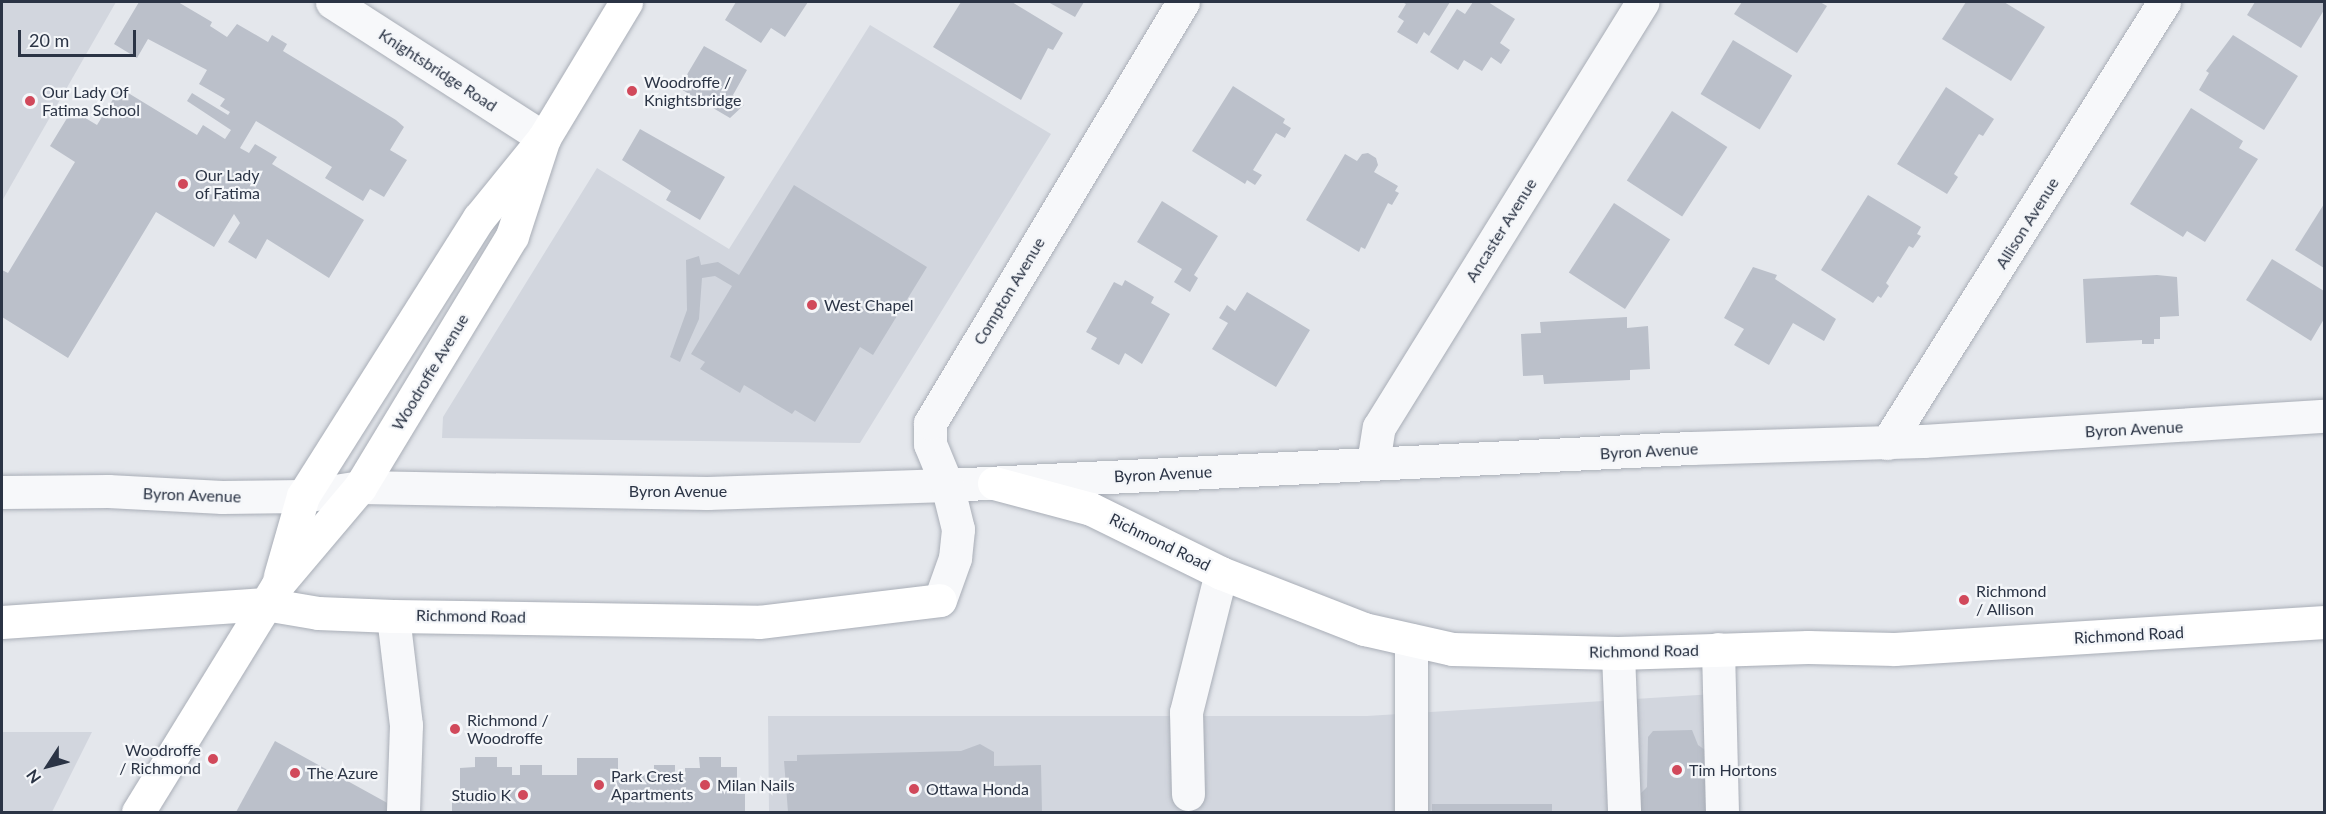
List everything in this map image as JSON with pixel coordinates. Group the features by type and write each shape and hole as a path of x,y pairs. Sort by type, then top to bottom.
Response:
{"main road":[{"name":"Woodroffe Avenue","path":"271,594 303,496 479,218 544,138 626,2"},
{"name":"Woodroffe Avenue","path":"138,813 271,594 352,498 512,236 544,138"},
{"name":"Richmond Road","path":"994,483 1091,509 1221,573 1365,629 1452,649 1618,653 1718,649 1895,649 2325,622"},
{"name":"Richmond Road","path":"2,622 271,594 318,613 759,622 940,600"}],"street":[{"name":"Knightsbridge Road","path":"332,2 544,138"},
{"name":"Compton Avenue","path":"940,600 955,558 958,529 947,485 930,444 930,423 1183,2"},
{"name":"Allison Avenue","path":"1887,443 2164,2"},
{"name":"Ancaster Avenue","path":"1373,463 1379,427 1633,5"},
{"name":"Byron Avenue","path":"2,492 352,498 707,493 947,485 1373,463 1887,443 2325,416"},
{"path":"1188,794 1186,712 1221,573"},
{"path":"393,616 406,725 403,813"},
{"path":"1411,640 1411,813"},
{"path":"1718,649 1722,813"},
{"path":"1618,653 1624,813"}],"shaded area":[{"name":"Our Lady Of Fatima School","path":"2,2 116,2 2,201"},
{"path":"870,25 1051,134 860,443 442,438 443,417 597,168 729,249"},
{"path":"1730,693 1739,812 769,812 768,716 1367,716"},
{"path":"2,732 92,732 52,812 2,812"}],"building":[{"name":"Our Lady of Fatima","path":"139,2 178,2 212,22 210,26 227,37 237,24 268,42 272,35 287,44 283,51 404,127 390,150 407,160 384,197 370,189 363,201 325,178 332,167 256,121 240,148 249,153 255,144 277,157 272,164 364,220 329,278 267,239 256,259 228,242 240,223 234,214 214,247 156,212 68,358 2,317 2,270 8,273 75,162 50,146 72,110 97,125 120,88 197,135 203,125 225,139 231,130 187,101 192,93 228,115 230,112 220,106 225,99 199,84 207,70 148,39 137,58 114,44"},
{"path":"736,2 808,2 785,37 771,28 761,43 725,20"},
{"path":"961,2 1012,2 1063,33 1053,50 1048,48 1021,100 933,47"},
{"path":"1048,2 1084,2 1075,17"},
{"path":"1402,2 1450,2 1429,36 1424,32 1417,44 1397,32 1404,21 1398,17 1406,4"},
{"path":"1473,2 1488,2 1515,19 1500,43 1510,50 1501,64 1491,57 1482,71 1464,60 1458,70 1430,52 1457,9 1465,14"},
{"path":"1742,2 1820,2 1827,6 1797,53 1734,14"},
{"path":"1966,2 2004,2 2045,27 2011,81 1942,39"},
{"path":"2255,2 2324,2 2324,10 2301,48 2247,15"},
{"path":"2233,35 2298,76 2264,130 2199,90 2209,73 2206,71"},
{"path":"1733,40 1792,76 1760,130 1701,94"},
{"path":"704,46 747,70 733,95 744,105 730,118 679,88"},
{"path":"1233,86 1285,119 1283,123 1291,128 1285,138 1276,133 1253,170 1262,175 1255,185 1247,180 1245,184 1192,151"},
{"path":"1946,87 1994,119 1983,136 1979,134 1954,174 1958,177 1947,194 1897,164"},
{"path":"2191,108 2243,141 2239,148 2258,159 2205,242 2187,231 2183,237 2130,204"},
{"path":"1672,111 1727,147 1682,217 1627,181"},
{"path":"640,129 725,177 700,220 666,200 671,191 622,160"},
{"path":"1368,153 1376,158 1378,165 1374,172 1398,186 1395,191 1399,193 1392,205 1388,203 1365,249 1361,247 1359,252 1306,220 1345,154 1357,161 1362,154"},
{"name":"West Chapel","path":"794,185 927,267 873,355 860,347 815,422 795,410 792,414 744,385 740,393 700,369 705,362 691,354 732,286 715,276 702,278 699,319 680,362 670,357 687,310 686,260 699,256 701,265 718,262 739,275"},
{"path":"1868,195 1921,227 1917,234 1921,236 1913,248 1909,246 1886,283 1889,286 1881,298 1878,296 1873,303 1821,270"},
{"path":"1162,201 1218,236 1194,275 1198,278 1190,292 1174,282 1182,269 1137,242"},
{"path":"1614,203 1670,239 1625,309 1569,273"},
{"path":"2324,204 2324,268 2295,250"},
{"path":"2272,259 2324,291 2324,319 2311,341 2246,300"},
{"path":"1753,267 1777,275 1775,279 1836,319 1824,341 1793,323 1769,365 1734,345 1744,329 1724,318"},
{"path":"2157,275 2177,277 2179,316 2160,317 2160,339 2154,339 2154,344 2142,344 2142,340 2086,343 2083,279"},
{"path":"1125,280 1154,297 1151,303 1170,314 1142,364 1125,353 1119,365 1091,349 1097,338 1086,332 1114,282 1122,286"},
{"path":"1247,292 1310,330 1276,387 1212,349 1228,323 1219,318 1227,305 1235,311"},
{"path":"1627,317 1627,328 1648,326 1650,369 1630,370 1630,380 1544,384 1543,375 1523,376 1521,334 1541,333 1540,322"},
{"name":"Tim Hortons","path":"1692,730 1698,745 1708,752 1710,812 1641,812 1640,794 1647,787 1648,737 1653,731"},
{"name":"The Azure","path":"275,741 391,805 387,812 236,812"},
{"name":"Ottawa Honda","path":"980,744 994,752 994,766 1041,765 1042,812 788,812 784,761 797,761 797,755 961,751"},
{"name":"Park Crest Apartments","path":"475,757 497,757 497,767 512,767 512,775 520,775 520,765 542,765 542,775 577,775 577,758 618,758 618,776 654,775 654,765 675,765 675,775 685,775 685,768 700,768 699,757 721,757 721,767 737,767 737,794 745,794 745,812 452,812 452,795 460,795 460,768 475,767"},
{"path":"1432,804 1552,804 1552,812 1432,812"}],"place":[{"name":"Woodroffe / Knightsbridge","path":"632,91"},
{"name":"Our Lady Of Fatima School","path":"30,101"},
{"name":"Our Lady of Fatima","path":"183,184"},
{"name":"West Chapel","path":"812,305"},
{"name":"Richmond / Allison","path":"1964,600"},
{"name":"Richmond / Woodroffe","path":"455,729"},
{"name":"Woodroffe / Richmond","path":"213,759"},
{"name":"Tim Hortons","path":"1677,770"},
{"name":"The Azure","path":"295,773"},
{"name":"Park Crest Apartments","path":"599,785"},
{"name":"Milan Nails","path":"705,785"},
{"name":"Ottawa Honda","path":"914,789"},
{"name":"Studio K","path":"523,795"}]}
